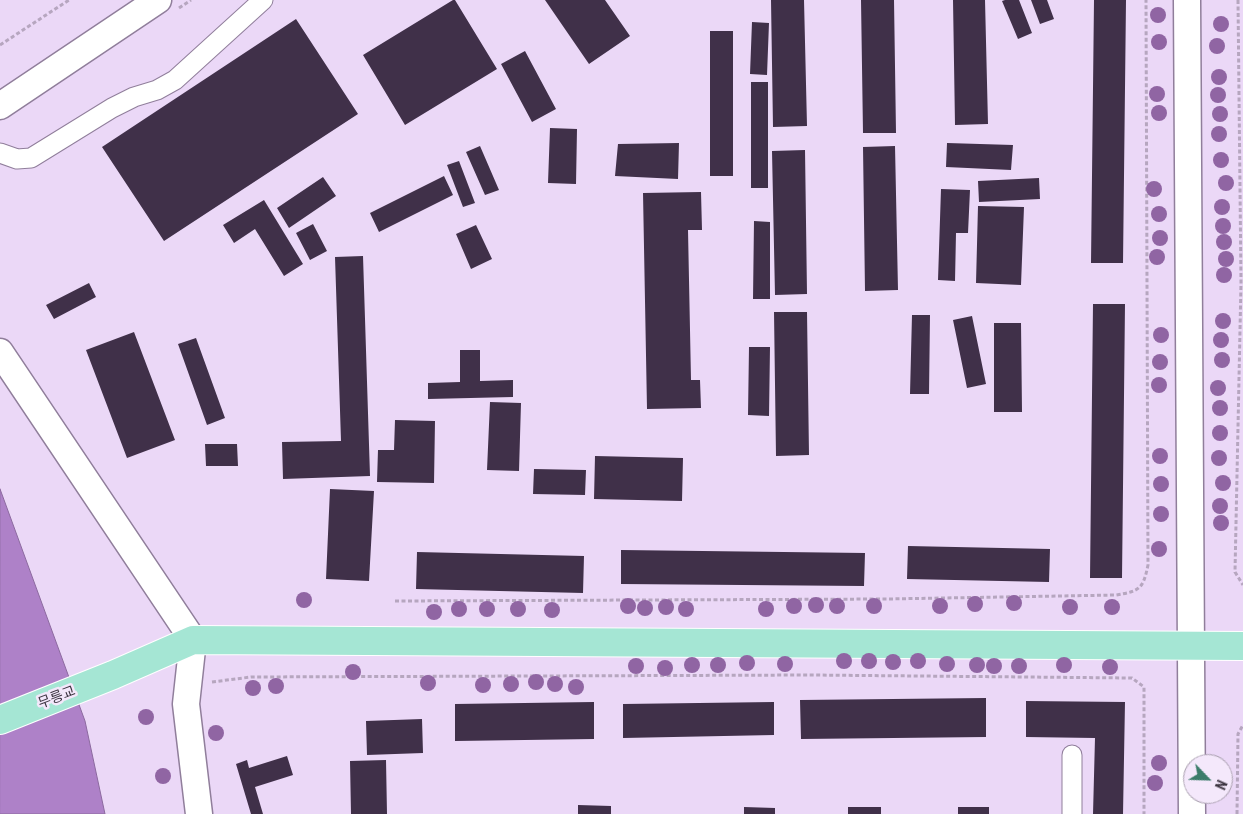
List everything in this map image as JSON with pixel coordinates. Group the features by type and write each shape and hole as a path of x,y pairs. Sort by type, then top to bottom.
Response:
{"main road":[{"path":"0,106 158,0"},
{"path":"1187,0 1192,814"},
{"path":"0,352 193,640 186,704 199,814"},
{"path":"193,640 1243,646"},
{"name":"무릉교","path":"0,720 113,675 193,640"}],"street":[{"path":"0,153 17,159 31,158 112,108 175,80 263,0"},
{"path":"1072,755 1072,814"}],"path":[{"path":"0,45 70,0"},
{"path":"395,600 887,599 1116,595 1134,592 1144,582 1148,565 1146,0"},
{"path":"1238,0 1241,282 1235,572 1243,585"},
{"path":"188,685 251,677 822,675 1132,678 1144,687 1144,814"},
{"path":"1238,814 1238,734 1243,725"}],"shaded area":[{"path":"0,489 85,721 105,814 0,814"}],"building":[{"path":"455,0 497,69 405,125 363,55"},
{"path":"545,0 605,0 630,36 589,64"},
{"path":"771,0 804,0 807,126 773,127"},
{"path":"861,0 894,0 896,133 863,133"},
{"path":"953,0 985,0 988,124 955,125"},
{"path":"1019,0 1032,33 1018,39 1002,1"},
{"path":"1031,0 1047,0 1054,19 1040,24"},
{"path":"1094,0 1126,0 1123,263 1091,263"},
{"path":"296,19 358,114 164,241 102,147"},
{"path":"752,22 769,23 767,75 750,74"},
{"path":"710,31 733,31 733,176 710,176"},
{"path":"525,51 556,109 532,122 501,64"},
{"path":"751,82 768,82 768,188 751,188"},
{"path":"550,128 577,129 576,184 548,183"},
{"path":"679,143 678,179 615,176 618,144"},
{"path":"947,143 1013,145 1011,170 946,167"},
{"path":"480,146 499,190 485,195 466,152"},
{"path":"895,146 898,290 865,291 863,147"},
{"path":"805,150 807,294 775,295 772,151"},
{"path":"459,161 475,203 463,207 447,165"},
{"path":"444,176 453,195 379,232 370,213"},
{"path":"323,177 336,196 289,228 277,208"},
{"path":"1039,178 1040,199 979,202 978,181"},
{"path":"941,189 970,190 968,233 956,233 955,281 938,280"},
{"path":"701,192 702,230 688,230 691,380 700,380 701,408 647,409 643,193"},
{"path":"264,200 303,264 284,276 255,229 234,243 223,225"},
{"path":"978,206 1024,207 1021,285 976,283"},
{"path":"754,221 770,222 770,299 753,299"},
{"path":"313,224 327,251 310,260 296,233"},
{"path":"476,225 492,259 471,269 456,234"},
{"path":"363,256 370,476 283,479 282,442 341,441 335,257"},
{"path":"89,283 96,297 54,319 46,305"},
{"path":"1093,304 1125,304 1122,578 1090,578"},
{"path":"774,312 807,312 809,455 776,456"},
{"path":"912,315 930,315 929,394 910,394"},
{"path":"972,316 986,384 967,388 953,320"},
{"path":"994,323 1021,323 1022,412 994,412"},
{"path":"134,332 175,440 127,458 86,350"},
{"path":"196,338 225,418 207,425 178,344"},
{"path":"749,347 770,347 769,416 748,415"},
{"path":"460,350 480,350 480,381 513,380 513,397 428,399 428,383 460,382"},
{"path":"490,402 521,403 519,471 487,470"},
{"path":"395,420 435,421 434,483 377,482 378,450 394,450"},
{"path":"205,444 237,444 238,466 206,466"},
{"path":"595,456 683,458 682,501 594,499"},
{"path":"534,469 586,470 585,495 533,494"},
{"path":"330,489 374,491 369,581 326,579"},
{"path":"908,546 1050,549 1049,582 907,579"},
{"path":"621,550 865,553 864,586 621,584"},
{"path":"417,552 584,556 583,593 416,589"},
{"path":"986,698 986,737 801,739 800,700"},
{"path":"1026,701 1125,702 1123,814 1093,814 1095,738 1026,737"},
{"path":"594,702 594,739 455,741 455,704"},
{"path":"774,702 774,735 623,738 623,704"},
{"path":"422,719 423,753 367,755 366,721"},
{"path":"287,756 293,775 255,787 263,814 251,814 236,764 247,760 249,768"},
{"path":"386,760 387,814 351,814 350,761"},
{"path":"578,805 611,806 611,814 578,814"},
{"path":"744,807 775,808 775,814 744,814"},
{"path":"848,807 881,807 881,814 848,814"},
{"path":"958,807 989,807 989,814 958,814"}]}
